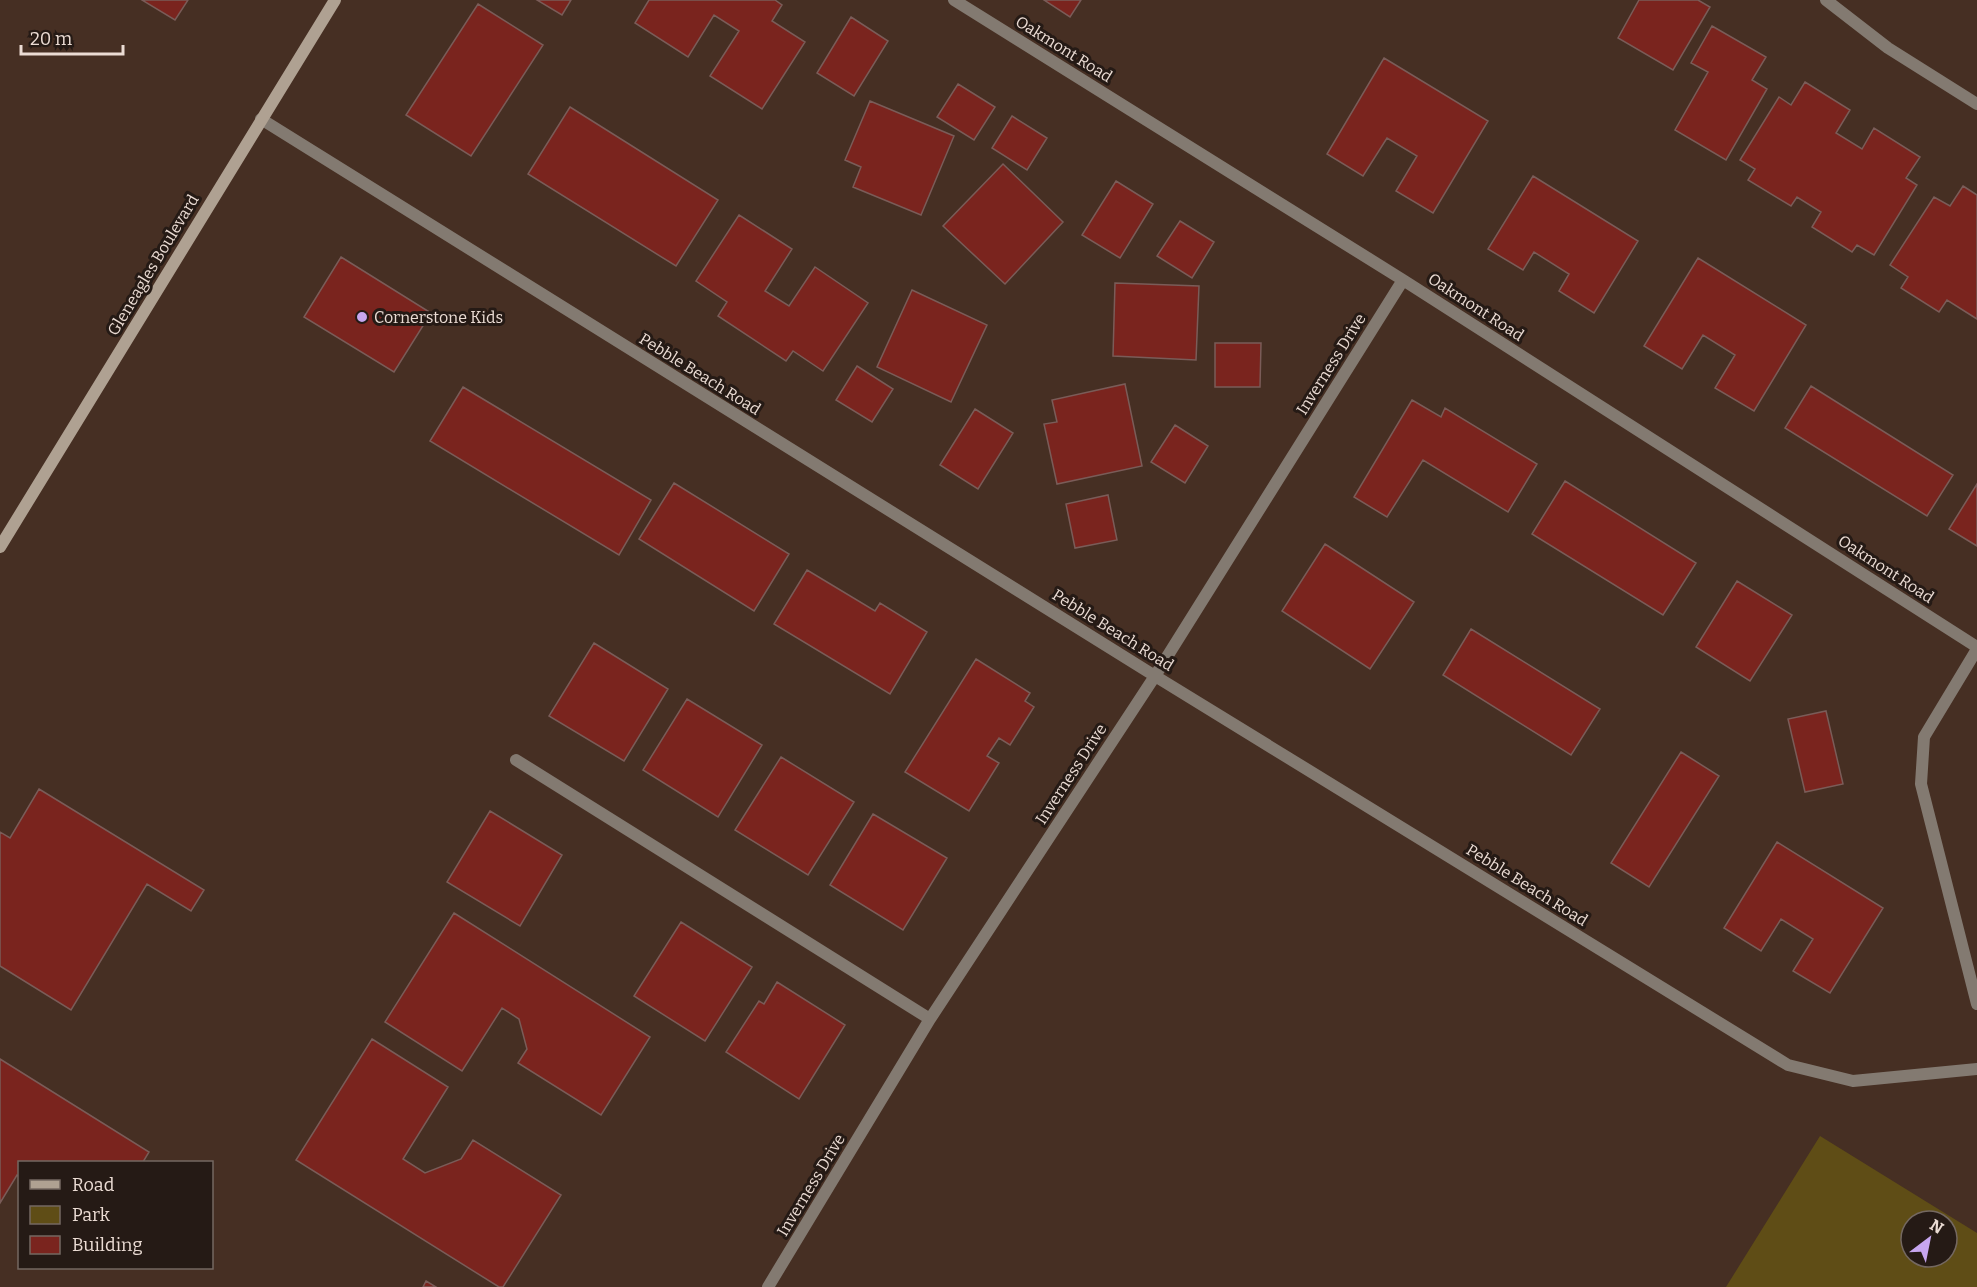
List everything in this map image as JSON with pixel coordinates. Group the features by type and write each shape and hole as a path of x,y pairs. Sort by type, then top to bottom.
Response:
{"street":[{"name":"Gleneagles Boulevard","path":"0,547 335,0"},
{"name":"Oakmont Road","path":"954,0 1403,280 1977,648"},
{"path":"1826,0 1888,48 1977,104"},
{"name":"Pebble Beach Road","path":"261,119 1155,676 1788,1065 1853,1081 1977,1069"},
{"name":"Inverness Drive","path":"768,1287 930,1018 1155,676 1403,280"},
{"path":"1977,648 1924,737 1921,784 1977,1005"},
{"path":"516,760 930,1018"}],"green space":[{"path":"1820,1136 1938,1209 1899,1209 1899,1269 1959,1269 1959,1222 1977,1233 1977,1287 1726,1287"}],"building":[{"path":"142,0 188,0 175,20"},
{"path":"537,0 571,0 562,15"},
{"path":"649,0 775,0 782,5 772,21 805,42 762,109 710,76 739,31 714,15 688,57 635,23"},
{"path":"1044,0 1081,0 1070,17"},
{"path":"1639,0 1698,0 1710,7 1673,70 1618,38"},
{"path":"478,4 543,45 471,156 406,115"},
{"path":"851,17 888,41 854,96 817,73"},
{"path":"1712,26 1766,57 1752,80 1767,89 1726,160 1675,130 1708,72 1691,63"},
{"path":"1384,58 1488,121 1433,213 1396,191 1417,156 1387,138 1363,176 1327,154"},
{"path":"1805,82 1850,110 1836,133 1862,149 1874,128 1920,157 1906,178 1917,185 1874,255 1857,245 1852,252 1812,227 1821,212 1797,197 1791,206 1748,180 1755,169 1740,160 1779,97 1791,105"},
{"path":"958,84 995,107 974,140 937,117"},
{"path":"870,101 954,136 921,215 853,187 861,167 845,160"},
{"path":"570,107 718,200 676,266 528,174"},
{"path":"1012,116 1047,138 1027,170 992,148"},
{"path":"1003,164 1063,222 1005,284 943,226"},
{"path":"1533,176 1638,241 1594,313 1559,291 1569,274 1534,252 1523,270 1488,249"},
{"path":"1116,181 1153,204 1120,258 1082,235"},
{"path":"1963,186 1977,195 1977,319 1947,300 1939,312 1901,288 1908,277 1890,265 1934,197 1950,206"},
{"path":"739,215 792,249 765,291 789,306 815,267 868,303 823,371 793,351 786,361 718,316 727,302 696,281"},
{"path":"1180,221 1214,242 1192,278 1157,256"},
{"path":"341,257 431,313 394,372 304,317"},
{"path":"1698,258 1806,325 1754,411 1715,388 1735,355 1703,335 1682,369 1644,346"},
{"path":"1115,283 1199,286 1196,360 1113,356"},
{"path":"912,290 987,325 951,402 877,367"},
{"path":"1215,343 1261,343 1260,387 1215,387"},
{"path":"857,366 893,389 872,422 836,400"},
{"path":"1125,384 1142,466 1057,484 1044,424 1057,422 1052,400"},
{"path":"1811,386 1953,475 1927,516 1785,428"},
{"path":"463,387 651,500 619,555 430,441"},
{"path":"1412,400 1441,417 1445,408 1537,464 1508,512 1423,460 1387,517 1354,497"},
{"path":"975,409 1013,433 978,489 940,465"},
{"path":"1175,425 1208,446 1185,483 1151,462"},
{"path":"1565,481 1696,563 1663,615 1532,534"},
{"path":"674,483 789,554 754,611 639,539"},
{"path":"1977,484 1977,546 1949,529"},
{"path":"1108,495 1117,540 1075,548 1066,504"},
{"path":"1325,544 1414,602 1370,669 1282,611"},
{"path":"807,570 875,611 880,603 927,632 890,694 774,624"},
{"path":"1737,581 1792,615 1750,681 1696,647"},
{"path":"1471,629 1600,709 1571,755 1443,675"},
{"path":"594,643 668,689 624,761 549,716"},
{"path":"976,659 1030,693 1025,701 1034,707 1010,745 999,738 987,756 999,763 969,811 905,772"},
{"path":"687,699 762,745 718,817 643,770"},
{"path":"1826,711 1843,784 1805,792 1788,719"},
{"path":"1681,752 1719,776 1649,887 1611,863"},
{"path":"781,757 854,802 808,875 735,830"},
{"path":"39,789 204,890 191,911 147,884 71,1010 0,966 0,832 10,838"},
{"path":"490,811 562,855 520,926 447,882"},
{"path":"873,814 947,858 903,930 830,885"},
{"path":"1777,842 1883,908 1830,993 1793,971 1813,939 1781,919 1761,951 1724,928"},
{"path":"454,913 650,1037 601,1115 518,1063 527,1049 519,1019 502,1008 462,1071 385,1022"},
{"path":"681,922 752,967 705,1041 634,996"},
{"path":"777,982 845,1025 799,1099 726,1052 759,1001 764,1004"},
{"path":"372,1039 448,1087 403,1159 425,1173 461,1159 473,1140 561,1195 503,1287 499,1287 296,1160"},
{"path":"0,1059 149,1152 144,1161 18,1161 18,1176 0,1203"},
{"path":"426,1281 436,1287 423,1287"}],"place":[{"name":"Cornerstone Kids","path":"362,317"}]}
